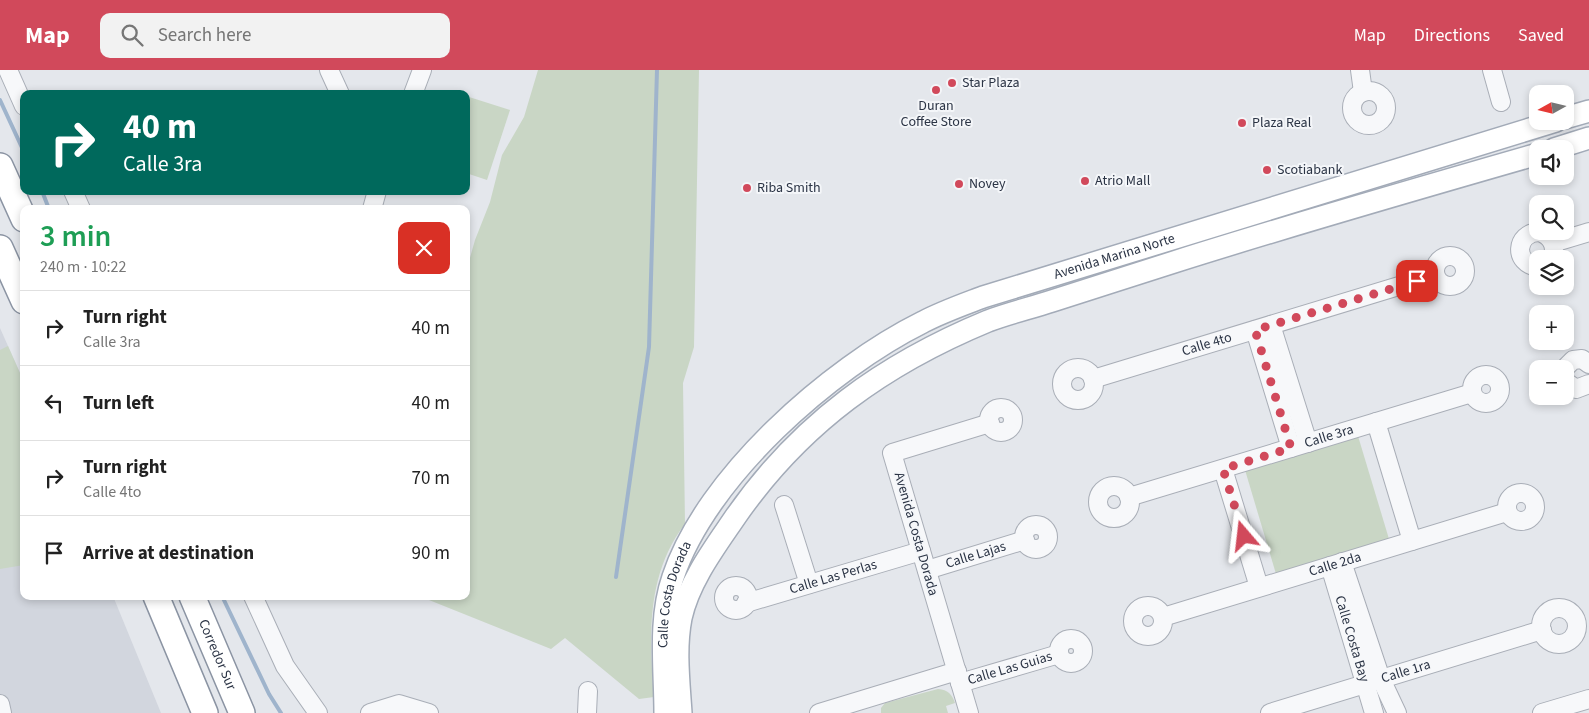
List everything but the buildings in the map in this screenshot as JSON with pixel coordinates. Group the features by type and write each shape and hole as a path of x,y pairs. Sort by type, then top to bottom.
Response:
{"highway":[{"path":"0,166 20,210"},
{"path":"0,248 20,292"},
{"path":"156,600 193,713"},
{"path":"157,600 205,713"},
{"path":"193,600 256,713"},
{"name":"Corredor Sur","path":"193,600 242,713"}],"main road":[{"path":"1574,115 1589,111"},
{"name":"Avenida Marina Norte","path":"724,487 783,422 852,364 929,319 983,297 1529,130"},
{"path":"1574,143 1589,138"},
{"path":"1458,153 1464,175"},
{"name":"Avenida Marina Norte","path":"745,503 779,460 840,404 898,365 926,349 1010,314 1205,252 1529,157"},
{"path":"724,487 745,503"},
{"name":"Calle Costa Dorada","path":"665,713 664,638 666,606 672,578 694,531 724,487"},
{"name":"Calle Costa Dorada","path":"681,713 678,642 687,597 711,552 745,503"}],"street":[{"path":"8,70 20,97"},
{"path":"20,70 28,90"},
{"path":"329,70 338,90"},
{"path":"414,90 422,70"},
{"path":"1360,70 1363,92"},
{"path":"1492,70 1502,102"},
{"path":"1529,265 1520,256 1519,250 1523,238 1533,232 1545,234 1552,250"},
{"path":"1554,250 1589,232"},
{"name":"Calle 4to","path":"1093,379 1435,275"},
{"path":"1263,328 1308,443"},
{"path":"1263,328 1291,448"},
{"path":"1573,360 1582,359 1589,364"},
{"path":"1574,388 1576,389 1589,384"},
{"name":"Calle 3ra","path":"1129,498 1472,393"},
{"path":"1376,422 1412,540"},
{"name":"Avenida Costa Dorada","path":"969,713 892,453 990,423"},
{"path":"1223,469 1259,587"},
{"path":"784,505 809,584"},
{"name":"Calle 2da","path":"1163,616 1507,512"},
{"name":"Calle Lajas","path":"927,570 1025,540"},
{"name":"Calle Las Perlas","path":"746,603 921,551"},
{"name":"Calle Costa Bay","path":"1336,564 1373,681 1374,713"},
{"path":"242,600 276,673 304,713"},
{"path":"255,600 285,666 318,713"},
{"name":"Calle 1ra","path":"1270,713 1542,630"},
{"name":"Calle Las Guias","path":"819,713 869,706 958,677 1059,654"},
{"name":"Calle Costa Bay","path":"1373,681 1397,713"},
{"path":"587,713 588,691"},
{"path":"1542,713 1589,699"},
{"path":"0,704 2,713"},
{"path":"370,713 399,704 429,713"}],"shaded area":[{"path":"0,328 20,373 20,600 115,600 161,713 0,713"}],"green space":[{"path":"538,70 699,70 694,347 683,383 685,524 672,543 663,564 653,607 651,652 654,697 639,699 565,638 551,649 429,600 470,600 470,258 490,202 502,155 524,117"},
{"path":"470,97 510,110 487,180 470,174"},
{"path":"8,346 20,373 20,566 0,569 0,350"},
{"path":"1358,436 1389,539 1276,574 1245,470"},
{"path":"938,689 947,691 954,700 955,703 946,706 948,713 881,713 881,708 885,703"}],"waterway":[{"path":"616,577 649,347 657,70"},
{"path":"0,100 20,143"},
{"path":"44,195 47,205"},
{"path":"224,600 269,694 281,713"}],"place":[{"name":"Star Plaza","path":"952,83"},
{"name":"Duran Coffee Store","path":"936,90"},
{"name":"Plaza Real","path":"1242,123"},
{"name":"Scotiabank","path":"1267,170"},
{"name":"Atrio Mall","path":"1085,181"},
{"name":"Novey","path":"959,184"},
{"name":"Riba Smith","path":"747,188"}],"route":[{"path":"1244,536 1223,469 1291,448 1255,330 1417,281"}]}
